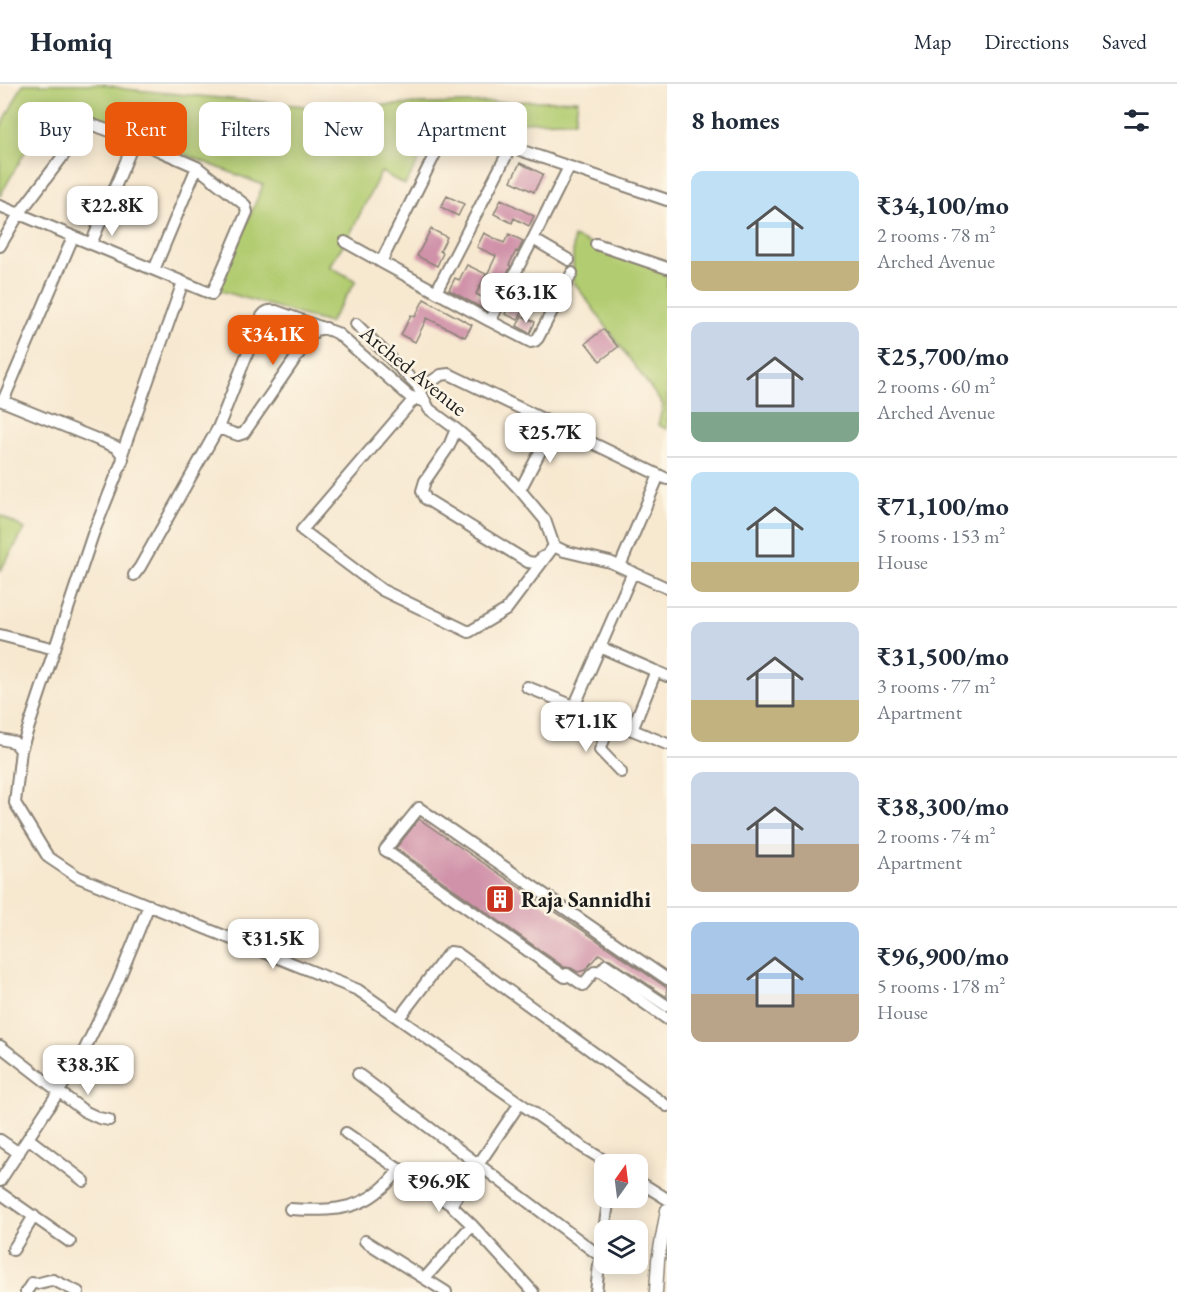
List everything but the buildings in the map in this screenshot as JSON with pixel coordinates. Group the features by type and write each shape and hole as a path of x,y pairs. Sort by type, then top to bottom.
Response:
{"main road":[{"path":"656,1292 658,1260 667,1210"}],"street":[{"path":"0,246 19,214 85,128 93,124 105,129"},
{"path":"527,152 667,200"},
{"path":"91,244 128,156"},
{"path":"0,206 212,294 247,213 245,205 197,167 172,156"},
{"path":"381,262 435,156"},
{"path":"436,292 507,156"},
{"path":"154,270 197,167"},
{"path":"490,321 568,167"},
{"path":"73,237 2,400 116,447 122,454"},
{"path":"533,239 569,260"},
{"path":"345,242 527,340 535,341 538,338 572,273"},
{"path":"596,243 667,268"},
{"path":"183,282 122,454 123,459 93,534 21,750 15,803 48,857 78,877 358,990 594,1154"},
{"name":"Arched Avenue","path":"218,428 265,312 276,311 326,328 337,333 409,396 420,397 429,409 492,460 545,520 554,546"},
{"path":"356,324 417,385 420,397"},
{"path":"134,575 218,428 238,435 244,433 315,330 326,328"},
{"path":"554,546 506,610 469,632 382,590 302,530 420,397 441,375 449,374 663,477 620,566"},
{"path":"520,490 554,425"},
{"path":"456,429 449,446 425,481 422,491 426,499 528,562 536,563 554,546"},
{"path":"554,546 557,549 610,562 667,588"},
{"path":"574,706 633,572"},
{"path":"0,635 55,649"},
{"path":"600,646 667,676"},
{"path":"633,730 656,671"},
{"path":"527,687 667,744"},
{"path":"612,722 600,750 621,772"},
{"path":"0,739 14,742 21,750"},
{"path":"667,980 419,808 385,850 565,977 567,974 583,985 592,974 596,971 600,972 667,1019"},
{"path":"2,1176 29,1139 80,1059 118,981 149,905"},
{"path":"399,1018 447,954 457,952 667,1106"},
{"path":"600,972 606,965 667,1006"},
{"path":"0,1046 89,1114 108,1120"},
{"path":"358,1074 594,1251"},
{"path":"451,1205 520,1103"},
{"path":"346,1133 451,1205 533,1292"},
{"path":"29,1139 84,1180"},
{"path":"0,1140 19,1153"},
{"path":"290,1209 320,1211 342,1209 360,1203 381,1190 400,1169"},
{"path":"648,1187 667,1199"},
{"path":"0,1193 70,1242"},
{"path":"13,1250 34,1216"},
{"path":"425,1278 472,1225"},
{"path":"365,1240 446,1292"},
{"path":"596,1292 598,1274"},
{"path":"26,1292 32,1283 48,1280 78,1292"}],"green space":[{"path":"23,84 101,84 125,89 262,102 199,102 199,156 291,156 291,105 303,106 303,156 384,156 384,105 396,105 396,156 421,156 405,185 381,172 349,236 329,266 356,281 329,323 218,290 263,185 187,155 187,102 105,102 105,123 93,119 93,102 18,102 18,156 23,156 0,196 0,129"},
{"path":"578,100 575,121 527,122 527,102 503,102"},
{"path":"573,237 667,271 667,429 658,425 663,405 573,281"},
{"path":"0,515 25,529 0,571"}],"place":[{"name":"Raja Sannidhi","path":"500,899"}]}
